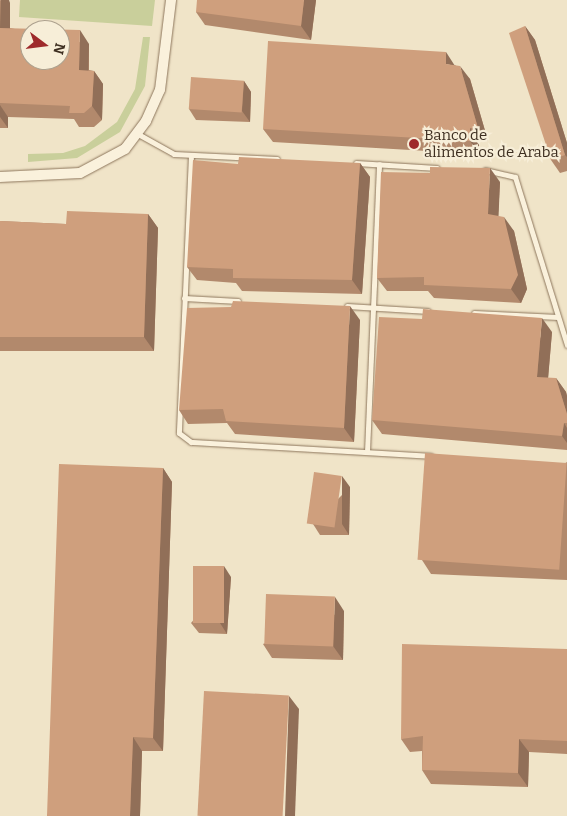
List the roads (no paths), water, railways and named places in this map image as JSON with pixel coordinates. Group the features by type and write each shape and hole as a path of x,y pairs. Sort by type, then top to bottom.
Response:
{"street":[{"path":"0,177 80,173 109,160 138,134 160,90 171,0"}],"lane":[{"path":"138,134 174,154 290,160"},
{"path":"190,155 179,433 191,442 443,457"},
{"path":"349,163 448,168"},
{"path":"367,452 379,164"},
{"path":"478,170 515,177 567,345"},
{"path":"184,298 244,301"},
{"path":"334,306 442,311"},
{"path":"461,312 558,317"}],"place":[{"name":"Banco de alimentos de Araba","path":"414,144"}]}
